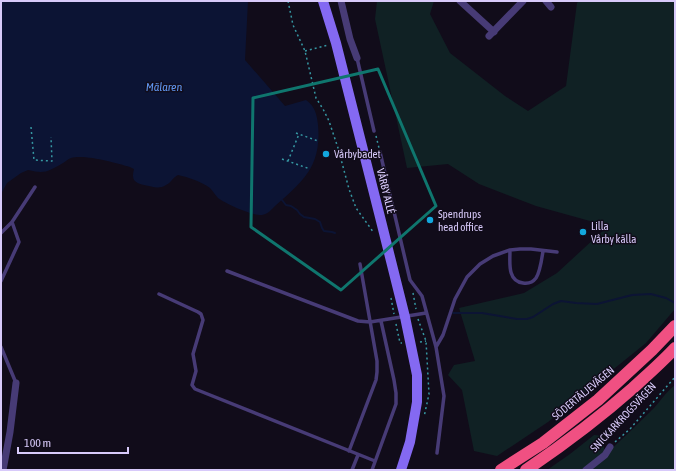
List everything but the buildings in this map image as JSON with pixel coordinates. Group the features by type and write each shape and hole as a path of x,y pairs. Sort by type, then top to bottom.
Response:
{"highway":[{"name":"SÖDERTÄLJEVÄGEN","path":"501,470 543,443 598,400 652,350 675,326"},
{"path":"526,470 551,454 612,406 662,362 675,348"}],"street":[{"name":"VÅRBY ALLÉ","path":"323,1 336,43 400,318 411,343 417,375 417,402 410,442 401,470"},
{"path":"341,1 350,39 357,58"},
{"path":"460,1 492,34 523,1"},
{"path":"3,470 10,432 16,383"},
{"name":"SNICKARKROGSVÄGEN","path":"586,470 605,455 610,446"}],"lane":[{"path":"357,58 374,131"},
{"path":"380,152 410,280 422,296 436,347 444,396 437,453"},
{"path":"1,233 12,222 35,187"},
{"path":"1,281 19,242 12,222"},
{"path":"436,347 443,335 455,299 467,277 480,264 493,256 510,250 531,249 557,252"},
{"path":"510,250 510,267 512,277 517,282 525,284 532,282 538,276 543,250"},
{"path":"349,451 376,380 377,372 377,361 360,264"},
{"path":"228,271 358,321 381,321 426,313"},
{"path":"159,294 198,312 202,317 202,324 193,354 196,371 192,383 193,388 375,461"},
{"path":"372,470 396,404 394,380 381,321"},
{"path":"1,347 16,383"},
{"path":"352,470 358,455"}],"path":[{"path":"288,1 293,25 305,52 316,98 329,121 356,208 375,233"},
{"path":"31,127 34,160 52,161 51,137"},
{"path":"374,131 380,152"},
{"path":"296,133 318,140"},
{"path":"288,161 299,134"},
{"path":"282,159 310,170"},
{"path":"390,297 400,318 400,343 426,341"},
{"name":"SNICKARKROGSVÄGEN","path":"610,446 630,429 675,377"}],"highlighted area":[{"path":"378,69 436,206 341,290 251,227 253,98"}],"shaded area":[{"path":"377,1 434,1 430,14 450,53 505,96 528,111 566,86 577,3 579,1 675,1 675,309 646,343 548,422 497,456 474,451 462,390 448,375 454,365 475,361 459,308 524,293 557,273 608,226 536,206 479,184 448,164 407,168 375,19"},
{"path":"675,385 675,470 547,470 594,435 598,435 602,438 606,454 654,408"}],"water":[{"name":"Mälaren","path":"1,1 248,1 245,60 285,106 306,100 313,108 318,121 318,140 313,165 300,183 291,192 269,212 262,215 246,212 227,203 218,198 210,188 190,178 178,175 168,184 152,187 137,183 133,177 134,169 130,167 84,157 71,158 46,171 38,172 28,170 21,173 7,183 1,194"}],"waterway":[{"path":"282,200 286,205 291,206 304,217 315,219 320,222 324,231 335,233"},
{"path":"453,313 482,313 517,319 527,319 561,301 597,304 632,295 651,294 666,298 675,303"}],"place":[{"name":"Vårbybadet","path":"326,154"},
{"name":"Spendrups head office","path":"430,220"},
{"name":"Lilla Vårby källa","path":"583,232"}]}
